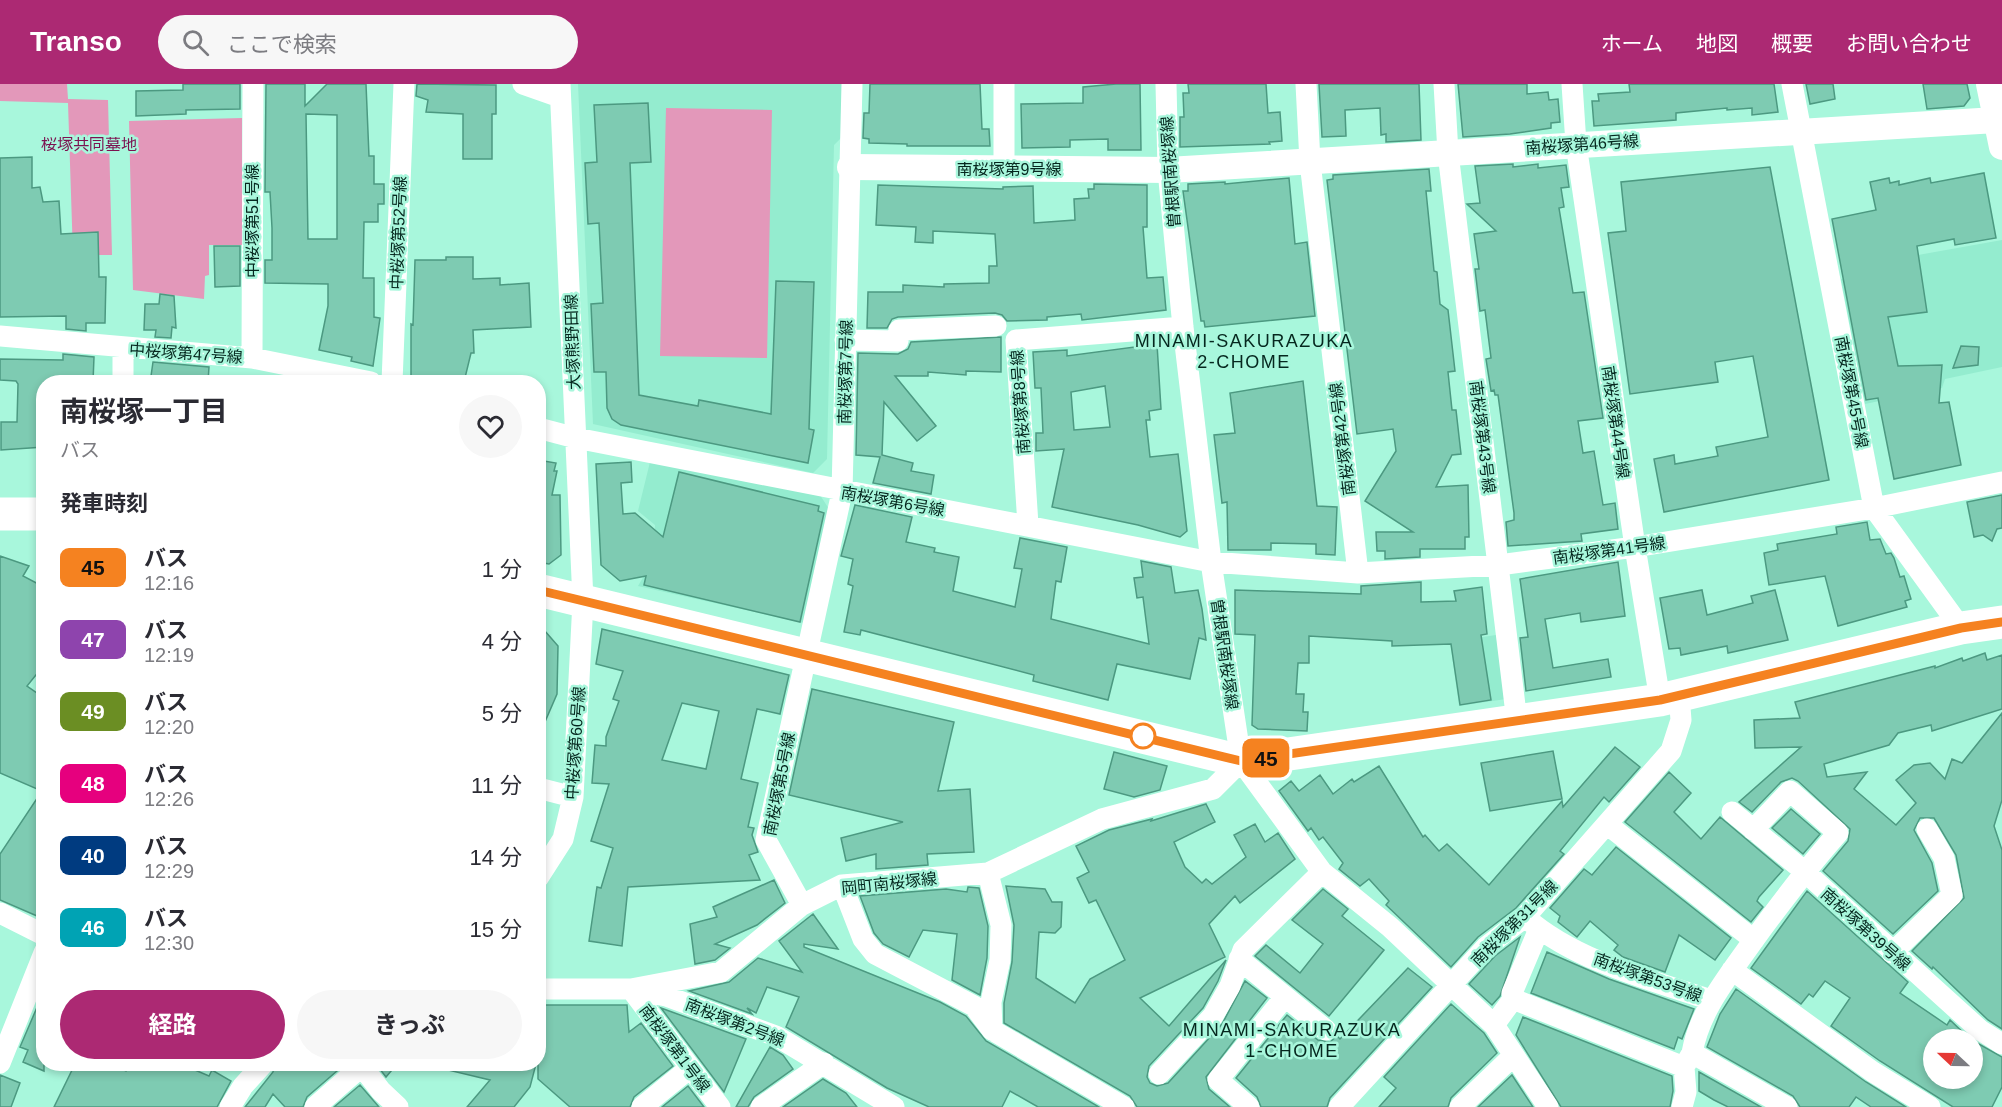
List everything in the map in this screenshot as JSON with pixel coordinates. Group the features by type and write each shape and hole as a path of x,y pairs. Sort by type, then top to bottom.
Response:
{"highway":[{"path":"0,514 36,514"},
{"path":"546,592 1241,761 1669,698 1961,628 2002,622"}],"street":[{"name":"中桜塚第51号線","path":"252,358 253,84"},
{"name":"中桜塚第52号線","path":"392,375 404,84"},
{"path":"523,84 560,91"},
{"name":"南桜塚第7号線","path":"804,656 842,492 852,84"},
{"path":"1004,84 1004,169"},
{"name":"曽根駅南桜塚線","path":"1166,84 1168,170 1184,327 1211,562 1241,761 1322,872 1390,927 1494,1025 1548,1107"},
{"name":"南桜塚第42号線","path":"1306,84 1310,162 1358,573"},
{"name":"南桜塚第43号線","path":"1443,84 1448,153 1517,722"},
{"name":"南桜塚第44号線","path":"1572,84 1576,144 1635,547 1669,698"},
{"name":"南桜塚第45号線","path":"1792,84 1874,508 1961,628"},
{"path":"1989,84 1999,120 2002,147"},
{"name":"大塚熊野田線","path":"560,91 583,601"},
{"name":"南桜塚第46号線","path":"1168,170 1999,120"},
{"name":"南桜塚第9号線","path":"850,167 1168,170"},
{"path":"846,340 898,341 899,330 996,326"},
{"name":"南桜塚第8号線","path":"1028,525 1016,340 1184,327"},
{"name":"中桜塚第47号線","path":"0,336 252,358 336,375"},
{"path":"123,348 123,375"},
{"path":"546,430 576,438"},
{"name":"南桜塚第6号線","path":"576,438 842,492 1028,525 1211,562"},
{"name":"南桜塚第41号線","path":"1211,562 1358,573 1499,565 1635,547 1874,508 2002,482"},
{"name":"中桜塚第60号線","path":"546,866 563,839 573,797 583,601"},
{"name":"南桜塚第5号線","path":"802,905 766,840 804,656"},
{"name":"南桜塚第31号線","path":"1339,1107 1452,987 1486,947 1532,923 1608,825 1671,751 1681,720 1669,698"},
{"name":"岡町南桜塚線","path":"546,989 631,989 721,972 802,905 842,885 988,873 1102,819 1212,789 1241,761"},
{"path":"546,790 573,797"},
{"path":"1682,1107 1686,1092 1688,1060 1696,1033 1711,1000 1804,872 1838,833 1790,791 1753,830"},
{"name":"南桜塚第39号線","path":"1732,812 1804,872 1980,1030 2002,1044"},
{"path":"1608,825 1754,940"},
{"path":"1892,953 1952,895 1944,858 1927,829"},
{"path":"1159,1074 1213,1016 1230,986 1242,950 1322,872"},
{"path":"988,873 1001,925 1000,960 991,1002 993,1030"},
{"path":"842,885 864,939 875,954 974,1006 993,1030 1124,1107"},
{"path":"0,913 36,931"},
{"path":"1494,1025 1513,999 1512,993 1532,923"},
{"name":"南桜塚第53号線","path":"1532,923 1612,967 1711,1000"},
{"path":"1239,959 1326,1030"},
{"path":"1732,970 1873,1072 1930,1107"},
{"path":"0,1063 36,973"},
{"name":"南桜塚第2号線","path":"631,989 666,996 776,1036 894,1107"},
{"name":"南桜塚第1号線","path":"631,989 720,1107"},
{"path":"1249,1107 1218,1080 1284,998"},
{"path":"1513,999 1688,1060 1787,1107"},
{"path":"1460,1107 1513,1056"},
{"path":"761,1107 824,1063"},
{"path":"642,1107 690,1068"},
{"path":"230,1107 243,1086 257,1071"},
{"path":"315,1107 354,1071"},
{"path":"366,1071 398,1107"}],"shaded area":[{"path":"578,84 842,84 841,138 834,145 827,459 813,473 593,424"},
{"path":"2002,240 2002,367 1945,379 1942,388 1865,404 1841,279 1919,267 1918,255"},
{"path":"650,462 820,495 829,509 804,623 638,586 654,559 655,525 638,511"},
{"path":"1496,635 1506,699 1459,706 1450,642"}],"green space":[{"name":"桜塚共同墓地","path":"0,84 67,84 68,99 108,100 112,255 73,255 68,103 0,101"},
{"path":"666,108 772,110 767,358 660,356"},
{"path":"242,118 242,245 209,245 209,275 205,276 204,299 133,290 129,121"}],"building":[{"path":"183,84 240,84 240,109 186,110 186,114 136,116 136,91 183,90"},
{"path":"266,84 305,84 305,106 327,84 366,84 369,156 374,156 374,184 384,184 384,204 378,204 378,222 364,222 363,278 374,278 374,317 380,318 373,366 351,361 352,357 319,350 328,306 328,284 265,283 265,260 272,260 272,228 270,192 265,192","holes":["306,114 337,115 337,239 308,239"]},
{"path":"417,84 496,85 496,114 492,114 492,159 463,159 463,114 426,112 428,100 416,96"},
{"path":"870,84 980,84 982,129 989,129 990,146 907,146 907,144 869,143 869,139 863,138 864,113 869,113"},
{"path":"1140,84 1141,150 1108,150 1108,139 1070,140 1070,147 1022,148 1021,104 1083,103 1083,87"},
{"path":"1188,84 1266,84 1268,113 1280,112 1282,141 1269,142 1270,144 1180,147 1180,117 1184,117 1183,93 1189,93"},
{"path":"1319,84 1419,84 1421,140 1386,142 1386,134 1381,135 1380,108 1345,110 1346,136 1322,137"},
{"path":"1458,84 1527,84 1527,94 1548,92 1549,100 1558,99 1560,122 1551,123 1551,128 1463,137"},
{"path":"1629,84 1774,84 1778,112 1752,115 1752,108 1727,110 1727,108 1676,113 1676,120 1594,126 1592,101 1599,101 1598,94 1630,92"},
{"path":"1806,84 1833,84 1835,99 1810,104"},
{"path":"1923,84 1967,84 1970,98 1964,106 1927,109"},
{"path":"648,103 651,162 630,163 639,395 698,406 699,400 771,414 776,281 814,282 809,429 814,430 808,463 621,425 612,419 607,408 606,372 594,372 591,304 603,303 599,223 588,224 585,163 597,162 594,105"},
{"path":"32,157 32,188 40,187 43,202 59,201 61,234 98,232 99,277 106,277 105,323 86,323 86,331 66,329 66,316 0,317 0,158"},
{"path":"1513,164 1513,167 1538,164 1538,168 1566,165 1569,187 1561,188 1564,207 1559,208 1573,293 1584,292 1603,418 1578,421 1583,453 1594,451 1603,505 1615,503 1618,529 1581,534 1582,541 1508,546 1506,522 1514,520 1514,513 1498,395 1495,395 1494,390 1491,391 1486,359 1491,358 1485,310 1480,311 1475,269 1479,269 1474,234 1496,231 1467,204 1480,203 1475,166"},
{"path":"1770,167 1829,480 1664,512 1654,459 1674,455 1675,464 1718,456 1716,447 1768,437 1753,356 1715,362 1718,382 1630,394 1608,233 1626,231 1621,182"},
{"path":"1429,169 1431,191 1426,191 1434,271 1437,272 1440,304 1448,310 1455,371 1448,372 1452,410 1456,410 1461,454 1452,455 1436,487 1468,485 1469,537 1465,537 1465,549 1420,549 1420,557 1385,559 1385,551 1377,551 1376,532 1413,532 1365,501 1396,451 1393,429 1357,434 1327,180 1333,179 1333,175"},
{"path":"1984,173 1996,238 1955,245 1954,239 1917,246 1927,312 1888,317 1898,366 1942,365 1939,403 1949,402 1961,465 1894,479 1878,398 1866,400 1832,219 1876,210 1870,182 1889,178 1890,183 1899,181 1899,185 1930,178 1931,183"},
{"path":"1289,178 1295,244 1307,242 1315,316 1205,327 1204,321 1201,321 1183,191 1188,191 1188,184 1225,182 1225,184"},
{"path":"1094,184 1147,185 1147,227 1143,227 1147,278 1163,277 1166,310 1082,320 1081,314 1047,317 1047,320 1007,321 1002,315 995,313 898,317 892,319 887,328 867,328 868,292 903,292 903,285 944,287 944,284 989,283 989,266 997,266 995,234 933,231 933,243 915,242 916,227 876,225 878,185 1003,189 1003,187 1033,186 1034,223 1075,220 1074,199 1089,198 1088,189 1094,189"},
{"path":"214,246 240,246 240,286 215,287"},
{"path":"446,257 473,257 473,279 500,278 500,285 529,283 531,327 473,330 474,353 471,353 466,375 411,375 415,260 446,260"},
{"path":"160,294 174,296 176,328 172,327 171,338 155,337 156,330 144,330 145,304 159,304"},
{"path":"1001,337 1001,372 966,371 966,375 928,372 928,376 895,376 936,426 917,441 884,402 882,455 913,463 911,471 934,475 931,494 873,483 880,457 856,455 858,353 898,354 908,349 911,342"},
{"path":"1157,344 1161,409 1149,411 1150,420 1146,420 1150,457 1178,454 1187,531 1180,537 1138,525 1052,507 1064,449 1036,451 1036,433 1043,433 1041,388 1035,388 1033,352 1067,350 1067,356","holes":["1105,386 1110,427 1074,430 1071,392"]},
{"path":"1961,346 1979,347 1978,365 1953,368"},
{"path":"63,354 94,357 93,375 36,375 36,448 1,450 1,422 17,422 18,384 16,381 0,380 0,359 63,360"},
{"path":"153,362 209,367 208,375 151,375"},
{"path":"1303,381 1317,506 1337,507 1335,555 1316,554 1316,544 1271,543 1271,550 1228,550 1227,502 1222,503 1214,435 1235,433 1230,393"},
{"path":"546,461 556,463 554,471 557,471 552,495 560,495 561,555 549,564 546,563"},
{"path":"631,462 632,482 621,483 623,514 635,513 663,537 679,472 819,506 818,511 824,513 800,622 644,585 646,576 620,581 601,565 596,464"},
{"path":"2002,495 2002,528 1997,529 1992,541 1983,535 1974,537 1967,502"},
{"path":"855,505 912,517 906,542 935,548 934,552 959,557 953,591 1015,607 1022,569 1014,568 1020,538 1067,547 1061,582 1056,581 1051,619 1149,644 1143,597 1137,598 1134,578 1143,577 1141,561 1171,567 1175,593 1198,590 1202,609 1206,640 1199,638 1190,679 1117,664 1108,700 1033,681 1034,675 861,630 860,635 844,632 853,586 848,584 853,559 841,556"},
{"path":"1867,522 1870,540 1880,539 1886,554 1891,553 1894,558 1900,577 1904,576 1911,599 1905,601 1907,607 1838,626 1825,576 1769,585 1764,553 1778,550 1777,544 1837,534 1836,527"},
{"path":"0,556 29,566 23,576 36,583 36,675 27,686 36,692 36,788 0,773"},
{"path":"1618,562 1625,616 1581,622 1580,613 1545,619 1553,668 1608,659 1611,677 1526,691 1520,638 1528,637 1520,579"},
{"path":"1421,582 1421,602 1456,601 1454,591 1482,587 1487,634 1481,635 1491,700 1460,705 1451,644 1392,646 1392,641 1309,636 1309,663 1298,663 1296,694 1304,694 1303,712 1308,712 1307,731 1258,729 1252,725 1255,635 1235,634 1235,590 1361,594 1361,586"},
{"path":"1702,590 1707,615 1753,603 1751,596 1775,590 1788,640 1728,653 1727,646 1681,655 1680,648 1669,649 1660,598"},
{"path":"602,629 789,675 780,714 757,709 741,779 758,783 748,827 754,828 752,835 758,852 749,855 760,880 628,887 622,946 589,941 597,887 601,888 613,848 591,841 609,784 592,783 595,745 606,746 606,737 619,701 613,699 623,671 596,664","holes":["682,703 719,711 706,769 662,760"]},
{"path":"546,632 558,646 557,694 546,719"},
{"path":"1985,653 1987,660 2002,655 2002,709 1932,731 1931,725 1898,733 1889,745 1824,764 1827,777 1867,772 1854,789 1896,825 1916,803 1896,780 1914,765 1930,763 1945,779 1952,759 1962,763 2002,713 2002,800 1994,826 2002,850 2002,1029 1988,1020 1933,967 1932,969 1912,951 1964,898 1956,855 1934,818 1920,818 1914,830 1932,863 1938,891 1893,934 1823,871 1848,841 1850,829 1798,781 1792,778 1781,782 1752,812 1739,802 1801,747 1755,748 1754,720 1800,718 1795,702 1935,666 1935,668 1962,658 1963,661"},
{"path":"812,689 954,722 938,791 970,789 974,852 927,854 928,865 876,869 876,854 846,861 841,838 903,822 789,795"},
{"path":"1615,747 1640,767 1609,802 1604,797 1560,851 1564,854 1516,908 1478,937 1451,967 1386,905 1389,901 1369,879 1360,886 1339,869 1343,863 1323,837 1319,840 1311,828 1308,831 1279,791 1291,781 1299,791 1320,775 1333,794 1352,779 1354,782 1379,766 1423,837 1425,835 1439,851 1447,844 1489,885 1562,801 1563,807"},
{"path":"1553,751 1562,799 1490,811 1481,763"},
{"path":"1114,752 1167,766 1160,790 1134,797 1104,789"},
{"path":"1669,772 1691,793 1674,812 1701,839 1720,817 1783,870 1759,897 1757,901 1763,907 1751,922 1625,822"},
{"path":"36,800 36,916 0,900 0,854"},
{"path":"1206,804 1215,822 1174,842 1185,867 1202,883 1206,879 1212,884 1246,857 1234,835 1255,824 1265,842 1278,833 1295,859 1240,903 1235,896 1209,924 1225,957 1140,998 1169,1026 1226,960 1218,981 1203,1008 1149,1066 1147,1077 1150,1083 1157,1086 1168,1083 1222,1024 1245,981 1267,998 1206,1077 1209,1089 1230,1107 1137,1107 1130,1096 1004,1023 1004,1003 1012,962 1014,925 1006,886 1045,889 1052,902 1062,902 1061,927 1055,933 1039,932 1036,978 1075,1003 1090,979 1125,960 1096,900 1089,903 1077,878 1089,872 1076,846 1109,830 1152,819 1151,821"},
{"path":"1791,809 1820,834 1803,854 1772,828"},
{"path":"1616,847 1731,938 1715,960 1679,935 1665,972 1623,957 1614,950 1618,945 1590,921 1577,937 1558,922 1560,916 1550,908 1584,869 1592,875"},
{"path":"774,880 785,903 757,925 715,944 730,948 715,960 695,964 690,924 717,917 713,907"},
{"path":"968,887 979,888 988,926 987,958 980,995 952,980 957,934 923,930 909,957 883,944 874,933 860,896 946,889 967,892"},
{"path":"1323,889 1348,909 1342,916 1384,950 1329,1016 1255,956 1266,945 1300,973 1323,944 1292,920"},
{"path":"1807,891 1908,982 1900,993 1947,1025 1950,1020 1959,1029 1923,1029 1923,1088 1831,1026 1850,998 1825,981 1813,997 1809,994 1801,1004 1751,968"},
{"path":"813,914 838,949 804,944 804,947 940,1002 966,1016 986,1041 1099,1107 1038,1107 1010,1091 1002,1107 929,1107 887,1088 786,1027 799,997 767,987 756,1013 747,1008 752,1014 689,991 729,982 758,958 802,972 779,941"},
{"path":"1520,937 1500,996 1492,1005 1469,984 1495,956"},
{"path":"1547,952 1609,979 1694,1009 1682,1039 1678,1037 1674,1049 1531,993"},
{"path":"1408,968 1432,987 1330,1098 1327,1107 1261,1107 1257,1097 1236,1078 1287,1015 1318,1040 1330,1042 1337,1036 1340,1039"},
{"path":"1736,989 1866,1082 1906,1107 1871,1107 1856,1097 1849,1107 1800,1107 1793,1096 1707,1047 1720,1014"},
{"path":"1451,1004 1484,1033 1497,1053 1451,1098 1448,1107 1379,1107 1396,1088 1384,1077"},
{"path":"546,1005 627,1005 629,1032 641,1023 673,1066 634,1097 630,1107 570,1107 538,1079 538,1071 546,1071"},
{"path":"661,1008 746,1039 724,1092"},
{"path":"36,1010 36,1068 23,1062 28,1050 20,1047"},
{"path":"1523,1017 1672,1076 1673,1091 1670,1107 1561,1107 1516,1035"},
{"path":"1983,1046 2002,1057 2002,1087 1992,1107 1953,1107 1924,1089 1983,1089"},
{"path":"770,1047 783,1055 793,1069 754,1097 748,1107 736,1107"},
{"path":"72,1071 197,1071 209,1076 214,1071 231,1081 217,1107 54,1107"},
{"path":"337,1071 307,1097 303,1107 285,1107 273,1094 265,1107 245,1107 273,1072"},
{"path":"381,1071 391,1071 386,1077"},
{"path":"452,1071 534,1071 530,1087 514,1107 467,1107 490,1080"},
{"path":"1699,1072 1761,1107 1728,1107 1714,1100 1699,1091"},
{"path":"0,1075 20,1083 11,1107 0,1107"},
{"path":"1512,1075 1533,1107 1478,1107"},
{"path":"823,1079 846,1093 857,1107 783,1107"},
{"path":"360,1085 379,1107 334,1107"},
{"path":"688,1086 704,1107 662,1107"}],"bus line":[{"name":"45","path":"546,592 1241,761 1660,700 1961,628 2002,622"}],"district":[{"name":"MINAMI-SAKURAZUKA 2-CHOME","path":"1244,351"},
{"name":"MINAMI-SAKURAZUKA 1-CHOME","path":"1292,1040"}]}
